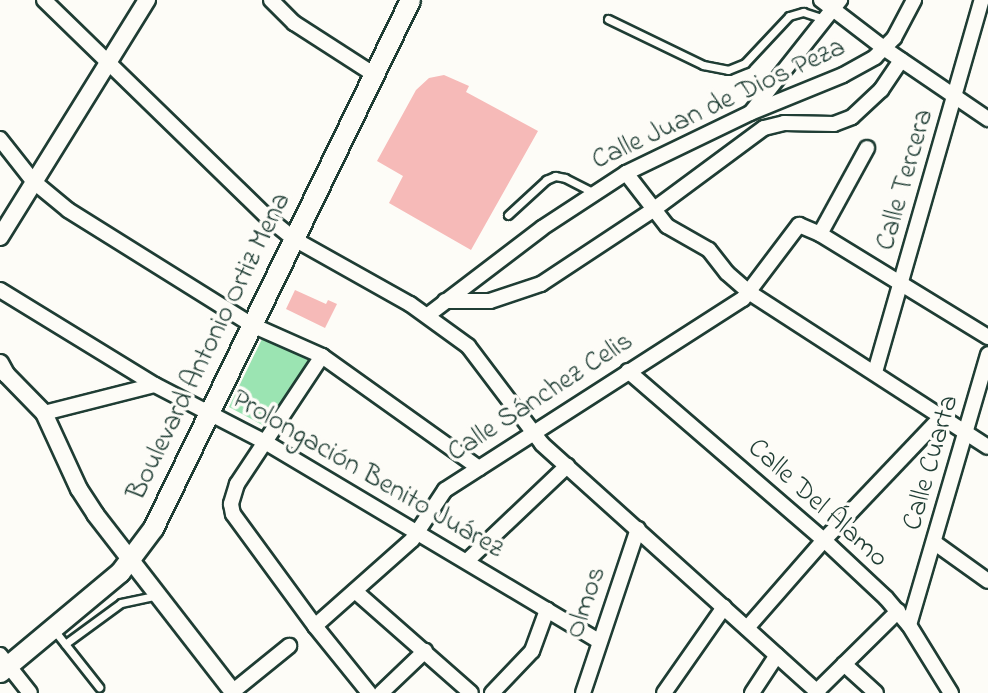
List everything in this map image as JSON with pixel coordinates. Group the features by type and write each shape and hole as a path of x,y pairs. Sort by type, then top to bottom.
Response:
{"main road":[{"name":"Boulevard Antonio Ortiz Mena","path":"3,664 59,636 132,560 153,528 410,0"}],"street":[{"path":"44,0 247,200 294,239 428,315 476,355 532,434 818,692 898,611"},
{"path":"0,237 5,216 33,181 147,0"},
{"name":"Calle Juan de Dios Peza","path":"428,315 593,192 626,173 750,113 858,68 886,49 914,0"},
{"name":"Calle Tercera","path":"875,372 982,0"},
{"path":"273,1 294,23 373,74"},
{"path":"750,113 830,7 901,60 988,119"},
{"path":"445,301 490,301 541,284 653,210 764,128 784,123 834,124 852,117 881,90 901,60"},
{"path":"775,103 784,123"},
{"path":"0,139 33,181 104,234 252,325 322,356 479,468"},
{"path":"867,148 820,234 988,337"},
{"path":"626,173 653,210 672,230 709,250 727,273 750,293 988,447"},
{"name":"Calle Sánchez Celis","path":"315,626 402,549 446,490 750,293 797,227 802,225 820,234"},
{"name":"Prolongación Benito Juárez","path":"0,289 155,385 265,442 599,640"},
{"name":"Calle Cuarta","path":"909,625 988,354"},
{"path":"322,356 232,496 233,514 315,626 369,693"},
{"name":"Calle Del Álamo","path":"628,371 824,540 898,611 951,693"},
{"path":"2,374 44,413 79,489 232,693 289,646"},
{"path":"44,413 155,385"},
{"path":"747,628 824,540 942,416"},
{"path":"468,560 568,466"},
{"name":"Olmos","path":"583,693 638,530"},
{"path":"935,542 988,581"},
{"path":"355,591 471,693"},
{"path":"666,691 724,607"},
{"path":"492,693 532,651 547,610"},
{"path":"381,693 425,651"},
{"path":"752,693 777,655"},
{"path":"3,664 30,693"},
{"path":"844,664 876,693"}],"lane":[{"path":"608,19 703,65 728,70 745,62 789,16 830,7"},
{"path":"508,215 546,180 555,176 565,177 593,192"},
{"path":"99,687 59,636 121,603 158,594"}],"green space":[{"path":"262,339 313,360 266,427 229,407"}],"building":[{"path":"444,75 469,86 466,92 538,131 471,250 389,203 403,176 377,161 416,90 429,78"},
{"path":"295,290 326,304 328,300 337,304 325,328 286,309"}]}
